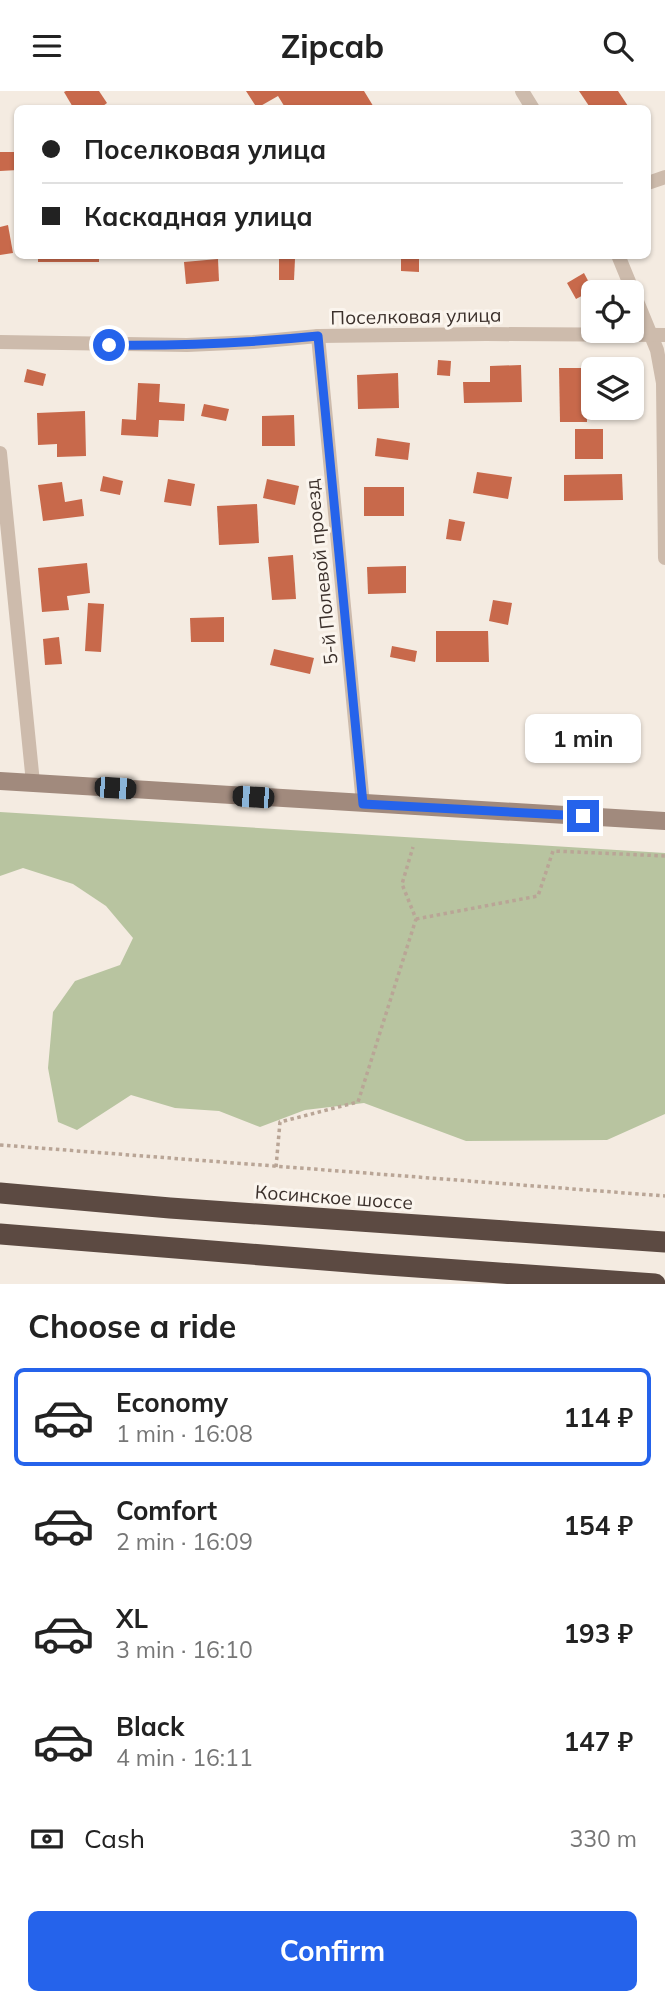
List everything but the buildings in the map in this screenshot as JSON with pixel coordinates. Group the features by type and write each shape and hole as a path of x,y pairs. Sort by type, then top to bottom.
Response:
{"highway":[{"name":"Косинское шоссе","path":"0,1193 183,1209 660,1241"},
{"path":"0,1234 655,1284"}],"street":[{"path":"620,259 658,335 663,383 665,558"},
{"name":"Поселковая улица","path":"0,342 187,345 318,336 658,335"},
{"name":"5-й Полевой проезд","path":"318,336 363,804"},
{"path":"0,453 33,783"},
{"path":"0,781 665,821"},
{"path":"534,1275 586,1284"}],"path":[{"path":"276,1167 280,1122 358,1102 416,919 402,884 413,847"},
{"path":"416,919 538,896 553,851 665,856"},
{"path":"0,1145 665,1196"}],"green space":[{"path":"0,812 665,853 665,1114 607,1140 466,1141 364,1103 305,1110 260,1127 219,1111 175,1108 131,1095 77,1130 58,1122 48,1068 53,1012 75,981 120,965 133,938 106,906 73,884 23,868 0,876"}],"route":[{"path":"109,345 187,345 318,336 363,804 583,816"}]}
